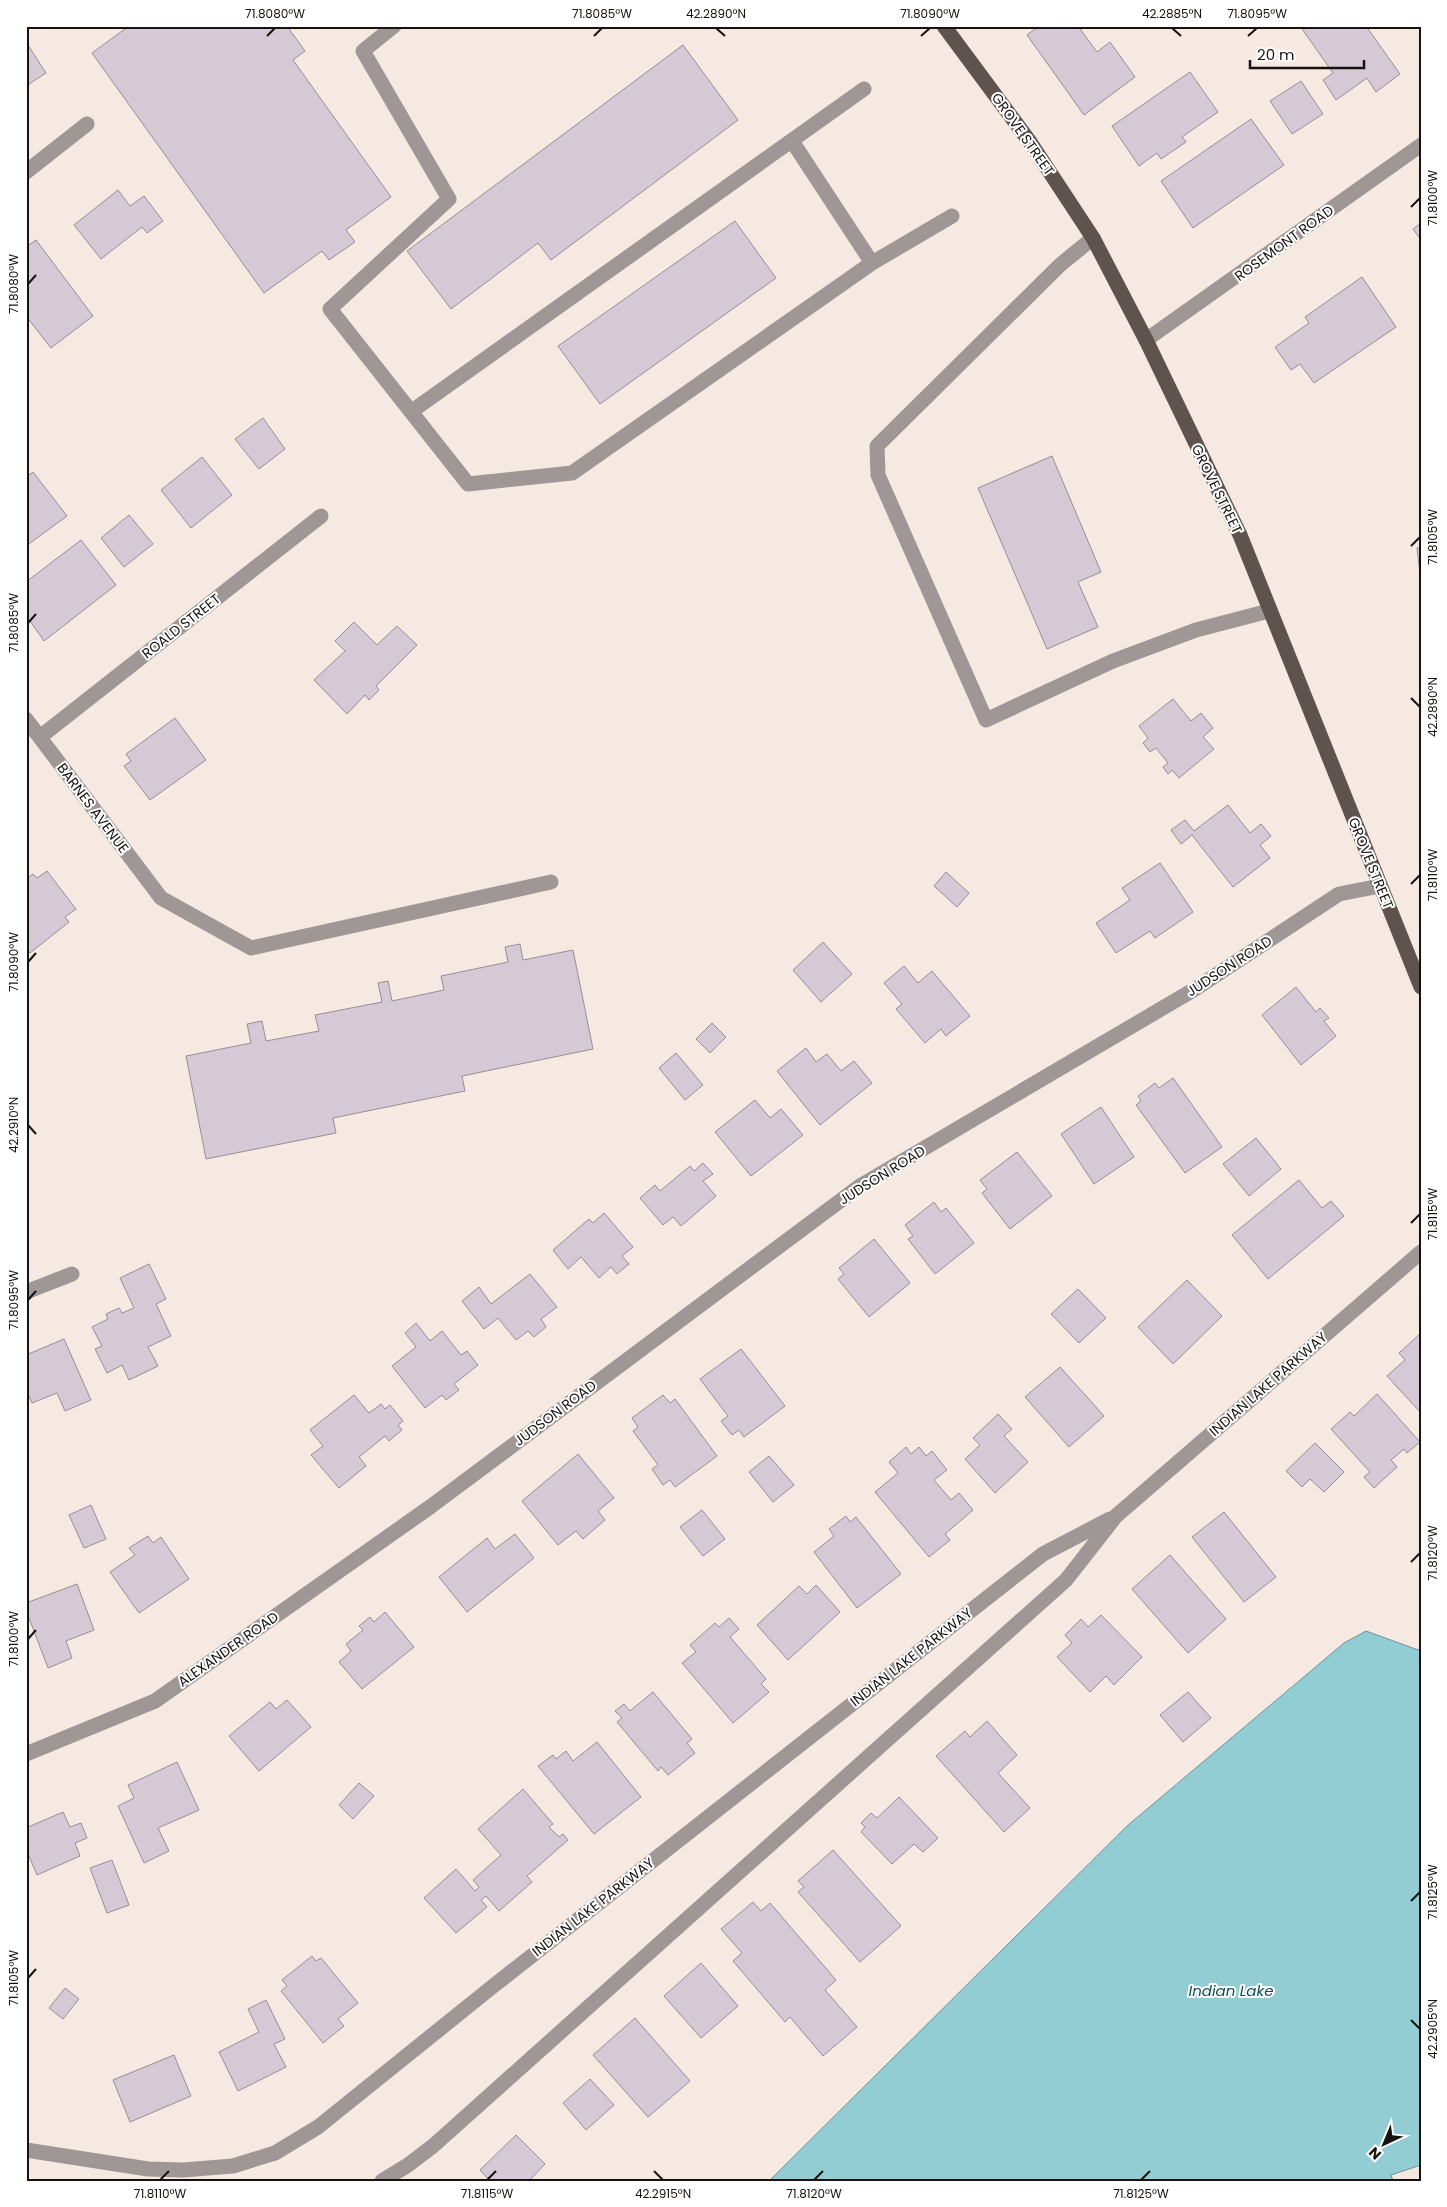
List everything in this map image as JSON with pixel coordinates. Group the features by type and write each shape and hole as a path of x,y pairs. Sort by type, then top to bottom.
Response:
{"main road":[{"name":"GROVE STREET","path":"944,26 1030,142 1093,238 1146,340 1240,535 1421,987"}],"street":[{"path":"394,26 363,52 450,200 330,309 468,484 572,473 872,263 952,216"},
{"path":"412,411 864,89"},
{"path":"26,172 87,124"},
{"path":"792,141 872,263"},
{"name":"ROSEMONT ROAD","path":"1146,340 1421,145"},
{"path":"1093,238 1060,265 877,446 878,476 986,720 1113,661 1196,630 1269,611"},
{"name":"ROALD STREET","path":"40,737 322,516"},
{"name":"BARNES AVENUE","path":"26,719 160,898 251,948 551,882"},
{"name":"JUDSON ROAD","path":"415,1517 860,1186 1195,989 1339,894 1380,886"},
{"name":"INDIAN LAKE PARKWAY","path":"382,2181 434,2146 1066,1580 1116,1516 1421,1252"},
{"path":"26,1292 72,1274"},
{"name":"INDIAN LAKE PARKWAY","path":"26,2150 148,2169 183,2170 233,2166 275,2153 318,2127 492,1987 1043,1554 1116,1516"},
{"name":"ALEXANDER ROAD","path":"26,1754 155,1701 415,1517"}],"water":[{"name":"Indian Lake","path":"1366,1631 1421,1651 1421,2165 1391,2175 1393,2181 769,2181 1127,1826 1344,1643"}],"building":[{"path":"129,26 287,26 305,51 293,60 391,197 346,230 355,242 329,260 322,251 264,293 92,53"},
{"path":"1039,26 1078,26 1097,52 1110,42 1135,77 1084,115 1027,35"},
{"path":"1300,26 1366,26 1400,74 1376,92 1367,78 1336,100 1323,80 1333,73"},
{"path":"26,42 46,73 26,86"},
{"path":"683,45 738,120 551,260 538,243 451,309 407,251"},
{"path":"1190,72 1218,112 1182,137 1186,142 1161,159 1157,153 1139,166 1112,126"},
{"path":"1301,81 1323,114 1292,134 1270,101"},
{"path":"1251,119 1284,165 1193,228 1161,181"},
{"path":"118,190 130,206 144,196 163,221 147,233 142,227 101,259 74,225"},
{"path":"735,221 776,278 600,404 558,346"},
{"path":"1421,223 1421,240 1413,229"},
{"path":"36,240 93,316 51,348 26,316 26,247"},
{"path":"1362,277 1396,327 1314,383 1300,364 1291,370 1275,347 1309,323 1305,317"},
{"path":"263,418 285,449 259,469 235,439"},
{"path":"1052,456 1101,572 1078,582 1098,627 1047,649 978,488"},
{"path":"202,457 232,495 191,528 161,490"},
{"path":"33,472 67,516 26,546 26,477"},
{"path":"129,515 153,544 124,567 101,538"},
{"path":"81,540 116,585 44,641 30,621 26,624 26,582"},
{"path":"1421,547 1421,574 1420,574 1417,548"},
{"path":"354,622 377,645 397,626 417,645 376,686 379,690 369,700 365,695 347,714 314,680 345,651 335,641"},
{"path":"1173,699 1191,721 1201,713 1213,728 1203,737 1214,749 1179,778 1172,770 1168,774 1163,767 1168,763 1156,748 1150,752 1143,743 1148,738 1139,726"},
{"path":"175,718 206,760 150,800 124,766 131,761 126,754"},
{"path":"1228,805 1250,833 1261,824 1271,836 1260,845 1270,858 1233,887 1192,835 1181,844 1171,830 1185,820 1194,831"},
{"path":"1160,863 1193,912 1155,938 1150,931 1116,953 1096,923 1130,900 1122,888"},
{"path":"47,871 76,909 65,917 69,922 30,953 26,948 26,879 33,874 37,878"},
{"path":"946,872 969,893 957,907 934,886"},
{"path":"823,942 852,974 821,1002 793,970"},
{"path":"520,944 523,960 573,950 593,1049 462,1076 465,1091 333,1118 336,1133 206,1159 186,1056 251,1043 247,1024 262,1021 266,1041 319,1031 315,1015 382,1002 378,983 388,981 392,1001 444,990 441,976 508,962 505,947"},
{"path":"904,966 918,983 932,971 970,1016 946,1036 941,1029 925,1043 896,1009 902,1004 884,983"},
{"path":"1296,987 1316,1012 1320,1008 1329,1018 1324,1021 1336,1036 1301,1065 1262,1015"},
{"path":"712,1023 726,1037 710,1053 696,1039"},
{"path":"806,1048 816,1062 827,1054 841,1071 854,1061 872,1083 820,1125 777,1071"},
{"path":"676,1053 703,1085 685,1100 659,1068"},
{"path":"1173,1078 1222,1147 1185,1173 1136,1105 1141,1101 1138,1096 1155,1083 1159,1088"},
{"path":"755,1100 770,1118 781,1109 803,1135 751,1176 715,1132"},
{"path":"1101,1107 1134,1157 1094,1184 1061,1134"},
{"path":"1256,1138 1281,1169 1249,1196 1223,1164"},
{"path":"1017,1152 1052,1196 1010,1229 982,1193 987,1189 980,1180"},
{"path":"703,1163 713,1174 703,1181 716,1196 681,1226 673,1217 663,1225 640,1198 655,1185 660,1191 690,1166 694,1171"},
{"path":"1299,1180 1322,1208 1331,1201 1344,1216 1268,1279 1232,1235"},
{"path":"934,1202 941,1212 946,1208 974,1243 935,1274 908,1239 913,1236 905,1225"},
{"path":"604,1213 633,1247 622,1256 629,1264 617,1274 611,1267 599,1278 581,1257 568,1269 553,1250 589,1219 593,1223"},
{"path":"874,1239 910,1283 869,1317 838,1279 844,1274 839,1268"},
{"path":"149,1264 166,1299 156,1304 171,1336 148,1347 158,1366 129,1380 122,1365 107,1373 95,1349 102,1346 92,1327 108,1319 106,1314 119,1308 122,1313 134,1308 120,1278"},
{"path":"530,1274 557,1307 541,1319 546,1327 534,1337 528,1331 516,1340 498,1318 484,1329 462,1301 479,1287 491,1304"},
{"path":"1187,1280 1222,1316 1173,1364 1138,1327"},
{"path":"1078,1289 1106,1318 1079,1343 1051,1314"},
{"path":"416,1323 430,1341 442,1331 461,1355 467,1351 478,1365 454,1384 459,1390 446,1400 442,1395 425,1408 392,1366 416,1347 405,1333"},
{"path":"1421,1333 1421,1413 1387,1376 1405,1360 1399,1353"},
{"path":"64,1339 91,1400 65,1411 57,1393 32,1403 26,1389 26,1355"},
{"path":"741,1349 785,1406 744,1437 739,1430 732,1435 721,1421 728,1416 700,1379"},
{"path":"1060,1367 1104,1416 1069,1447 1025,1397"},
{"path":"1377,1394 1420,1442 1407,1453 1404,1449 1391,1460 1397,1467 1374,1488 1364,1477 1370,1472 1331,1429 1350,1412 1354,1416"},
{"path":"354,1395 369,1413 381,1404 385,1409 390,1405 403,1421 398,1425 402,1430 389,1441 385,1436 359,1457 366,1466 339,1488 311,1455 323,1446 310,1430"},
{"path":"663,1395 670,1403 675,1399 717,1456 675,1487 670,1480 663,1485 652,1469 658,1465 633,1431 638,1427 632,1418"},
{"path":"998,1414 1012,1429 1004,1436 1028,1462 995,1493 965,1459 980,1445 973,1438"},
{"path":"1315,1443 1344,1472 1324,1492 1310,1479 1302,1487 1286,1471"},
{"path":"906,1447 911,1454 919,1447 926,1456 932,1451 947,1470 934,1480 951,1500 959,1493 973,1510 945,1534 950,1540 929,1557 875,1492 898,1473 889,1462"},
{"path":"578,1454 614,1498 598,1511 605,1520 583,1539 576,1531 558,1545 522,1501"},
{"path":"769,1456 794,1485 773,1502 749,1472"},
{"path":"91,1505 106,1539 84,1548 69,1515"},
{"path":"702,1510 725,1539 703,1556 680,1527"},
{"path":"1224,1512 1276,1577 1244,1602 1192,1537"},
{"path":"846,1516 850,1522 856,1517 901,1574 857,1608 814,1552 834,1536 829,1529"},
{"path":"515,1534 534,1558 467,1612 439,1577 487,1538 495,1549"},
{"path":"148,1536 153,1543 161,1537 189,1579 139,1613 110,1572 135,1555 129,1548"},
{"path":"1170,1555 1226,1619 1188,1653 1132,1589"},
{"path":"77,1584 94,1630 66,1641 72,1658 48,1668 26,1610 26,1603"},
{"path":"816,1585 840,1612 788,1660 757,1625 799,1586 807,1594"},
{"path":"385,1612 414,1647 362,1689 339,1662 351,1651 346,1644 363,1630 359,1626 370,1617 374,1622"},
{"path":"1101,1615 1142,1657 1114,1685 1106,1676 1090,1692 1057,1657 1072,1643 1065,1635 1081,1619 1088,1627"},
{"path":"729,1618 739,1629 730,1637 766,1679 761,1684 769,1692 733,1723 682,1663 696,1652 690,1645 715,1623 719,1627"},
{"path":"653,1692 692,1739 687,1743 695,1753 668,1775 661,1767 658,1771 617,1722 622,1718 615,1711 624,1704 630,1711"},
{"path":"1188,1692 1211,1718 1183,1742 1160,1715"},
{"path":"287,1700 311,1727 259,1771 229,1736 270,1702 276,1709"},
{"path":"987,1721 1017,1755 998,1773 1030,1808 1004,1832 936,1756 965,1731 970,1737"},
{"path":"597,1742 641,1797 594,1834 538,1766 553,1755 556,1759 566,1751 573,1761"},
{"path":"177,1762 199,1810 158,1828 169,1851 144,1863 118,1806 134,1798 128,1785"},
{"path":"359,1783 374,1796 353,1819 339,1805"},
{"path":"523,1789 553,1824 549,1827 559,1837 563,1834 568,1840 527,1876 532,1882 499,1911 486,1896 481,1900 487,1907 456,1933 424,1898 456,1869 475,1891 479,1887 473,1880 501,1855 478,1829"},
{"path":"899,1797 938,1838 923,1852 914,1844 892,1864 861,1832 865,1827 861,1823 871,1813 877,1818"},
{"path":"63,1812 70,1827 81,1823 87,1838 75,1843 80,1856 37,1875 26,1849 26,1828"},
{"path":"833,1850 901,1926 860,1962 798,1892 804,1887 798,1881"},
{"path":"112,1860 129,1905 107,1913 90,1868"},
{"path":"753,1902 761,1911 770,1903 836,1980 825,1990 857,2027 823,2056 790,2017 785,2022 733,1961 742,1953 721,1929"},
{"path":"312,1956 316,1961 321,1958 358,2003 338,2019 344,2026 323,2043 281,1991 287,1986 282,1980"},
{"path":"701,1963 738,2006 701,2038 664,1996"},
{"path":"65,1988 79,1999 63,2019 49,2008"},
{"path":"266,2000 285,2039 274,2044 286,2067 238,2091 219,2052 259,2032 248,2009"},
{"path":"635,2018 690,2081 648,2117 593,2055"},
{"path":"174,2055 191,2096 130,2122 113,2080"},
{"path":"590,2079 614,2105 586,2130 563,2103"},
{"path":"516,2135 545,2164 529,2181 490,2181 480,2170"}]}
